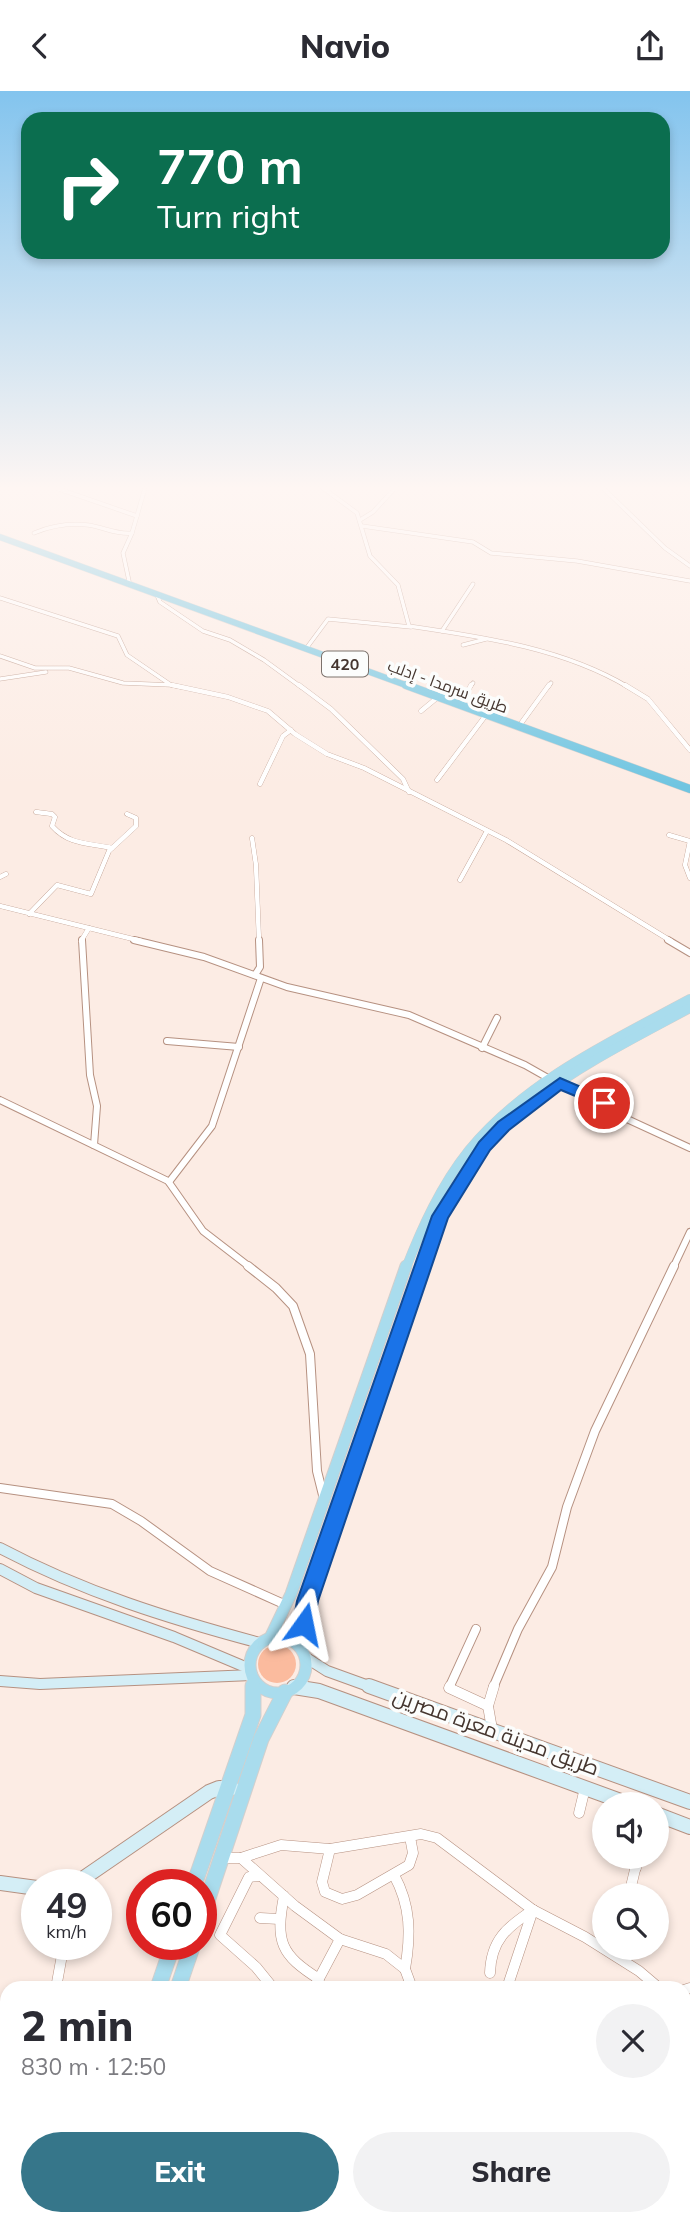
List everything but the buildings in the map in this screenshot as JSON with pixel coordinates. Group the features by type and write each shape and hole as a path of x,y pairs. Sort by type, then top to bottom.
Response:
{"highway":[{"name":"طريق سرمدا - إدلب","path":"139,588 690,783"},
{"name":"طريق سرمدا - إدلب","path":"149,588 438,698 690,789"}],"main road":[{"path":"217,1873 253,1715 251,1656 265,1640 286,1605 405,1269 433,1203 454,1168 476,1142 494,1123 548,1078 690,999"},
{"path":"201,1869 261,1739 290,1689 304,1674 303,1652 308,1601 440,1216 485,1146 503,1126 560,1083 690,1008"},
{"path":"0,1548 78,1586 219,1635 265,1640 287,1637 303,1652"},
{"path":"0,1569 36,1588 174,1637 252,1675 266,1691 290,1689"},
{"name":"طريق مدينة معرة مصرين","path":"303,1652 327,1671 690,1802"},
{"path":"0,1681 40,1684 252,1675"},
{"name":"طريق مدينة معرة مصرين","path":"290,1689 319,1691 594,1792"},
{"path":"94,1869 209,1792 236,1789"},
{"path":"669,1819 690,1826"},
{"path":"0,1882 21,1885"},
{"path":"160,1981 168,1960"},
{"path":"180,1981 188,1960"}],"street":[{"path":"399,588 406,620 413,627"},
{"path":"442,631 471,588"},
{"path":"157,595 160,602 203,631 230,640 264,660 331,709 403,779 409,793"},
{"path":"0,598 35,612 61,616 118,636 127,655 171,685"},
{"path":"308,646 328,619 492,638 572,660 623,682 648,699 690,750"},
{"path":"463,645 492,638"},
{"path":"0,656 35,668 61,669"},
{"path":"0,679 76,668 81,673 123,683 171,685 254,704 268,711 327,754 364,768 537,858 690,953"},
{"path":"463,701 469,687 474,683"},
{"path":"522,722 551,683"},
{"path":"421,711 438,698"},
{"path":"437,780 486,715"},
{"path":"260,784 283,736 291,730"},
{"path":"36,812 52,814 55,817 52,826 56,832 72,842 80,841 112,848"},
{"path":"29,914 57,885 91,894 112,848 135,826 136,818 127,814"},
{"path":"460,880 487,831"},
{"path":"668,835 690,841 685,859 685,873 690,879"},
{"path":"169,1182 212,1126 239,1047 258,977 260,967 256,865 252,838"},
{"path":"0,906 204,957 258,977 409,1015 525,1065 548,1078"},
{"path":"89,928 81,942 89,1025 90,1075 97,1106 94,1145"},
{"path":"482,1048 496,1018"},
{"path":"167,1041 239,1047"},
{"path":"560,1083 580,1090 627,1119 690,1147"},
{"path":"0,1100 169,1182 203,1231 276,1288 293,1306 310,1354 317,1471 324,1502"},
{"path":"492,1731 488,1706 494,1685 518,1629 552,1567 567,1507 595,1431 690,1232"},
{"path":"0,1488 112,1504 141,1521 211,1571 286,1605"},
{"path":"476,1629 449,1688 488,1706"},
{"path":"579,1813 585,1788"},
{"path":"222,1858 241,1858 281,1845 330,1849 421,1834 437,1837 455,1854 533,1910 592,1940"},
{"path":"330,1849 322,1882 325,1892 342,1899 357,1895 409,1865 410,1837"},
{"path":"241,1858 284,1896 340,1939 386,1954 405,1969 409,1981"},
{"path":"394,1875 408,1902 411,1918 412,1937 405,1969"},
{"path":"262,1877 249,1877 220,1935 225,1943 256,1967 267,1981"},
{"path":"284,1896 279,1919 291,1959 315,1981"},
{"path":"489,1973 492,1951 498,1936 533,1910"},
{"path":"509,1981 533,1910"},
{"path":"260,1918 279,1919"},
{"path":"318,1981 340,1939"},
{"path":"57,1981 61,1960"},
{"path":"625,1960 651,1981"}],"shaded area":[{"path":"277,1645 290,1651 296,1664 290,1677 277,1683 264,1677 258,1664 264,1651"}],"route":[{"path":"304,1624 308,1601 440,1216 465,1174 503,1126 560,1083 604,1103"}]}
